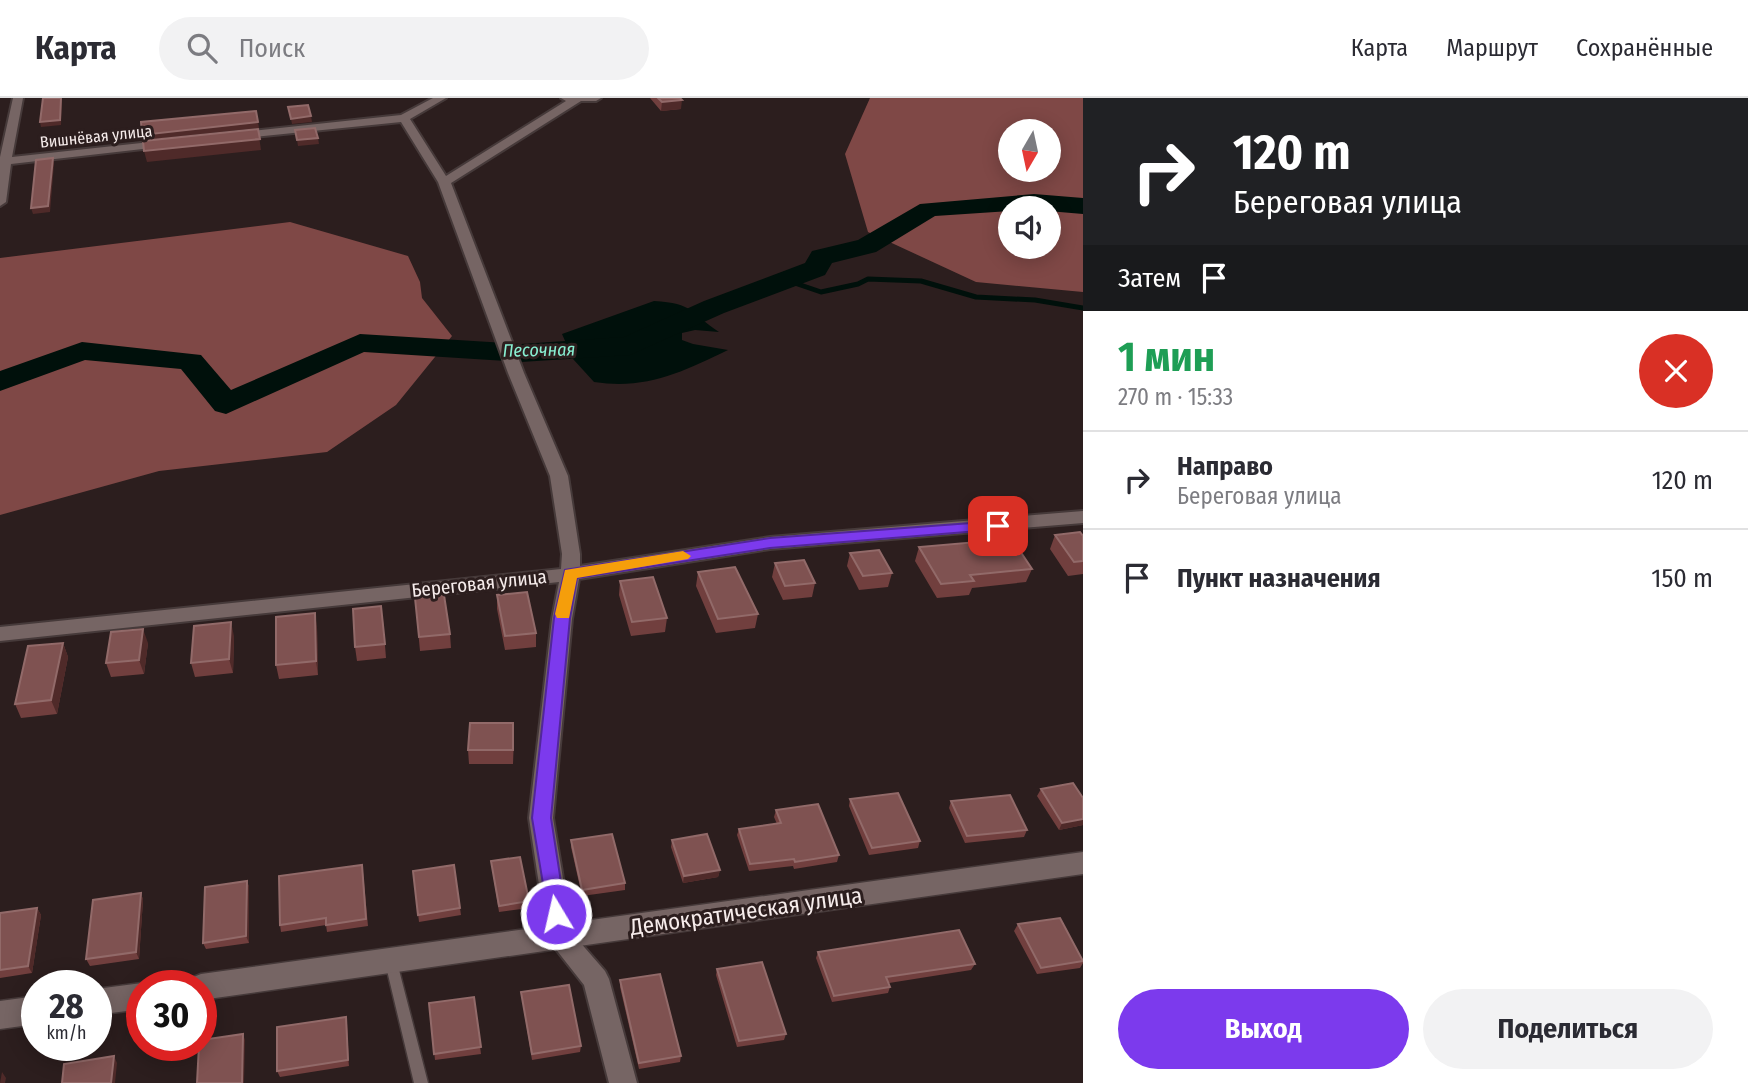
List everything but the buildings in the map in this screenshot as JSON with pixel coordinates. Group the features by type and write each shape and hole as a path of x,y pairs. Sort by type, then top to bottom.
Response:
{"street":[{"path":"0,202 2,162 18,98"},
{"path":"225,137 404,118 441,98"},
{"path":"444,182 571,99 596,98"},
{"path":"404,118 444,182 516,373 559,476 571,554 570,574 562,618 541,818 560,938 596,979 623,1083"},
{"name":"Вишнёвая улица","path":"2,162 184,142"},
{"name":"Береговая улица","path":"0,634 570,574 770,543 1083,517"},
{"name":"Демократическая улица","path":"217,985 1083,863"},
{"path":"0,1015 21,1012"}],"lane":[{"path":"391,961 421,1083"}],"shaded area":[{"path":"870,98 1083,98 1083,292 976,282 868,232 845,154"},
{"path":"290,222 408,256 420,282 422,298 452,336 396,405 327,452 159,471 0,515 0,258"},
{"path":"654,301 677,304 691,310 719,332 695,330 682,333 682,340 728,350 679,372 648,381 613,384 594,382 573,359 562,334"}],"waterway":[{"name":"Песочная","path":"0,382 82,351 190,361 226,404 360,343 521,353 630,346 714,307 815,269 822,257 867,246 929,209 1034,202 1083,206"},
{"path":"783,279 821,292 858,284 868,279 921,281 976,297 1035,300 1083,308"}],"slow traffic":[{"path":"563,614 570,574 683,556"}],"route":[{"path":"556,914 541,818 562,618 570,574 770,543 998,526"}]}
